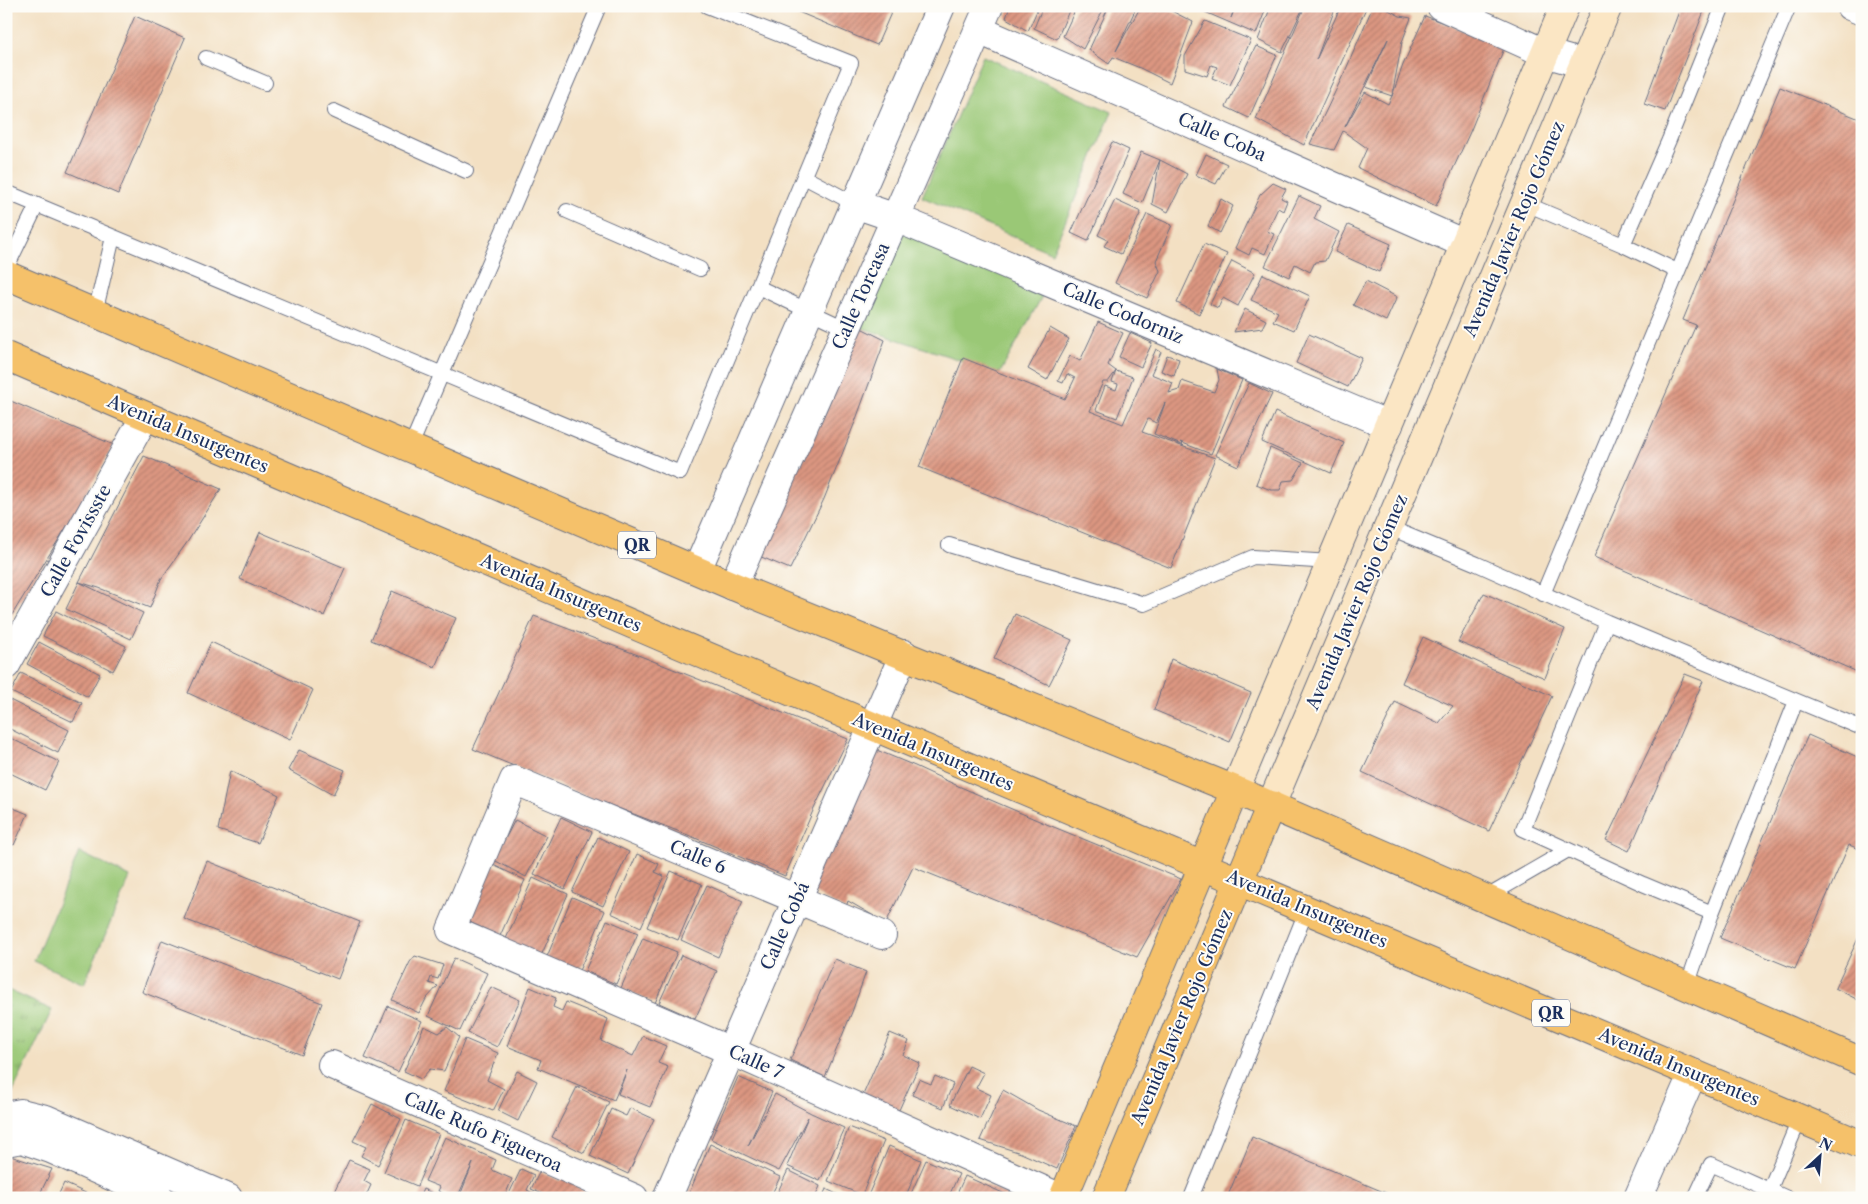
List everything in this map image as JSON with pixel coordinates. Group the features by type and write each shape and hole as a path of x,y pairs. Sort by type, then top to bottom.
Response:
{"main road":[{"path":"1062,1198 1565,6"},
{"name":"Avenida Javier Rojo Gómez","path":"1106,1198 1608,6"},
{"name":"QR","path":"6,275 733,586 1271,805 1862,1062"},
{"name":"Avenida Insurgentes","path":"6,356 872,727 1240,880 1862,1144"}],"street":[{"path":"697,570 941,6"},
{"path":"1441,6 1545,53 1583,64"},
{"path":"1850,6 1862,11"},
{"name":"Calle Torcasa","path":"733,586 984,18"},
{"name":"Calle Coba","path":"984,18 1465,244"},
{"name":"Calle Codorniz","path":"855,204 896,218 1389,424"},
{"name":"Calle Fovissste","path":"6,665 14,633 145,416"},
{"name":"Calle Cobá","path":"667,1198 904,654"},
{"name":"Calle 6","path":"450,930 514,780 882,935"},
{"name":"Calle 7","path":"450,930 731,1051 1062,1198"},
{"name":"Calle Rufo Figueroa","path":"332,1065 634,1198"},
{"path":"1638,1198 1693,1073"},
{"path":"6,1116 21,1113 46,1119 228,1198"},
{"path":"6,1142 22,1139 51,1149 160,1198"}],"lane":[{"path":"410,448 443,375 599,6"},
{"path":"6,192 680,473 852,63 707,6"},
{"path":"1623,244 1669,140 1723,6"},
{"path":"1543,594 1789,6"},
{"path":"206,58 265,83"},
{"path":"334,111 466,171"},
{"path":"804,177 855,204"},
{"path":"1524,203 1623,244 1677,271"},
{"path":"6,269 37,205"},
{"path":"567,211 700,269"},
{"path":"95,313 113,237"},
{"path":"758,287 847,329"},
{"path":"1388,527 1607,622 1862,728"},
{"path":"949,544 1144,604 1253,557 1331,562"},
{"path":"1607,622 1523,829 1712,913"},
{"path":"1687,986 1712,913 1796,701"},
{"path":"1485,898 1568,850"},
{"path":"1192,1198 1307,909"},
{"path":"1768,1194 1800,1118"},
{"path":"1695,1198 1712,1164 1768,1194 1787,1198"}],"green space":[{"path":"983,56 1112,112 1052,253 922,197"},
{"path":"903,232 1045,291 1000,373 859,327"},
{"path":"79,852 130,877 84,984 34,961"},
{"path":"6,989 52,1010 9,1100 6,1101"}],"building":[{"path":"784,6 894,6 877,45"},
{"path":"1010,6 1039,6 1028,31 1006,18"},
{"path":"1043,6 1071,6 1057,39 1034,28"},
{"path":"1077,6 1105,6 1083,49 1063,36"},
{"path":"1109,6 1137,6 1116,51 1141,6 1162,6 1193,22 1170,83 1113,57 1109,64 1089,50"},
{"path":"1207,6 1235,6 1231,18 1236,6 1267,6 1256,34 1205,12"},
{"path":"1271,6 1304,6 1282,52 1258,40"},
{"path":"1305,6 1336,6 1316,60 1341,6 1367,6 1304,145 1256,119"},
{"path":"1373,6 1381,6 1400,16 1411,18 1402,42 1392,96 1403,65 1425,16 1505,46 1470,132 1436,206 1358,168 1367,148 1343,131 1334,150 1310,144 1347,67","holes":["1388,39 1366,87 1392,96 1388,104 1365,92 1345,127"]},
{"path":"1681,6 1706,6 1665,111 1644,104"},
{"path":"135,16 185,38 118,194 67,172"},
{"path":"1205,21 1251,40 1230,85 1212,78 1217,67 1211,65 1207,76 1185,69 1185,56"},
{"path":"1256,46 1277,55 1249,118 1226,107"},
{"path":"1780,87 1862,120 1862,674 1594,557 1696,325 1683,320"},
{"path":"1112,142 1129,150 1088,241 1071,233"},
{"path":"1141,152 1160,160 1142,203 1123,194"},
{"path":"1206,154 1227,164 1216,184 1196,175"},
{"path":"1160,160 1187,174 1168,212 1152,204"},
{"path":"1273,183 1286,189 1281,198 1287,201 1283,211 1278,208 1267,231 1274,234 1265,254 1252,248 1249,255 1235,248 1260,195"},
{"path":"1299,196 1320,206 1314,219 1339,232 1325,261 1315,262 1310,272 1295,264 1289,277 1265,266"},
{"path":"1221,199 1233,206 1220,233 1208,226"},
{"path":"1115,200 1141,212 1121,254 1104,246 1108,240 1098,235"},
{"path":"1147,214 1172,225 1156,261 1160,271 1147,298 1115,283"},
{"path":"1348,225 1391,244 1379,272 1335,252"},
{"path":"1204,244 1227,254 1199,314 1177,303"},
{"path":"1232,261 1255,273 1238,306 1223,298 1218,308 1210,304"},
{"path":"1263,274 1310,296 1294,330 1273,321 1278,312 1251,300"},
{"path":"1366,281 1397,297 1386,321 1353,305"},
{"path":"1245,309 1266,320 1262,328 1234,332"},
{"path":"1098,322 1123,333 1108,365 1116,371 1108,382 1103,382 1090,411 1123,424 1156,349 1161,352 1151,374 1173,383 1169,393 1179,390 1182,381 1214,392 1219,380 1217,369 1242,380 1211,454 1154,434 1165,403 1156,423 1148,419 1142,432 1215,458 1171,568 919,467 963,358 1065,399 1075,378 1067,374 1063,383 1058,381 1070,356 1080,361"},
{"path":"859,327 885,340 824,499 790,569 759,556 787,486 826,411"},
{"path":"1050,328 1069,339 1047,380 1028,369"},
{"path":"1130,333 1152,343 1141,367 1119,357"},
{"path":"1309,334 1362,358 1348,387 1296,363"},
{"path":"1167,355 1179,359 1174,376 1161,371"},
{"path":"1116,371 1133,377 1117,418 1096,410 1105,386 1116,390 1118,384 1112,382"},
{"path":"1249,383 1272,394 1238,466 1215,455"},
{"path":"6,399 114,445 75,513 10,618 6,616"},
{"path":"1275,412 1344,443 1331,473 1262,442"},
{"path":"1270,448 1303,463 1293,480 1283,481 1280,490 1271,490 1256,484"},
{"path":"144,456 221,489 161,579 150,608 79,582"},
{"path":"260,532 345,568 324,616 240,579"},
{"path":"79,582 143,613 131,639 66,609"},
{"path":"392,591 456,618 435,667 371,640"},
{"path":"1484,593 1565,629 1545,678 1458,642"},
{"path":"56,611 126,646 113,671 43,636"},
{"path":"1015,614 1072,640 1049,685 994,659"},
{"path":"534,616 638,655 848,739 812,813 785,876 473,749"},
{"path":"1423,637 1552,696 1489,831 1362,772 1395,702 1439,723 1453,706 1402,683"},
{"path":"39,642 100,674 88,697 27,664"},
{"path":"211,642 313,690 290,740 188,693"},
{"path":"1171,659 1251,693 1230,742 1154,710"},
{"path":"21,673 82,703 73,722 11,692"},
{"path":"1685,674 1703,681 1629,851 1606,840"},
{"path":"6,698 69,730 58,753 6,727"},
{"path":"1808,735 1862,759 1862,850 1849,845 1795,969 1720,938"},
{"path":"6,736 59,762 45,790 6,771"},
{"path":"867,746 1044,823 1181,879 1137,957 913,867 886,923 848,901 845,910 806,888"},
{"path":"299,750 345,770 333,795 288,770"},
{"path":"230,771 279,795 258,843 218,830"},
{"path":"6,805 28,814 14,845 6,842"},
{"path":"561,817 592,832 565,889 534,874"},
{"path":"515,820 547,836 526,877 494,860"},
{"path":"598,837 629,852 603,906 572,892"},
{"path":"637,854 659,864 655,872 664,876 641,927 611,913"},
{"path":"207,861 360,922 338,979 184,919"},
{"path":"493,865 525,880 500,936 467,921"},
{"path":"671,871 702,884 678,940 647,927"},
{"path":"533,878 568,894 541,956 505,941"},
{"path":"707,885 743,901 718,957 681,940"},
{"path":"572,897 605,911 578,973 546,959"},
{"path":"607,920 638,933 616,984 585,971"},
{"path":"1862,930 1862,1002 1835,988"},
{"path":"643,938 677,952 655,1003 621,988"},
{"path":"162,940 322,1003 302,1055 142,992"},
{"path":"681,955 717,971 695,1019 659,1003"},
{"path":"415,956 443,965 438,979 431,977 429,983 438,986 426,999 419,1013 392,1000 410,962"},
{"path":"454,958 487,973 460,1031 428,1016"},
{"path":"835,959 866,972 852,1012 825,1077 790,1060"},
{"path":"491,987 520,1000 497,1047 468,1033"},
{"path":"530,987 556,998 553,1007 562,1011 566,1002 608,1019 601,1041 633,1056 643,1036 666,1046 658,1063 668,1067 650,1107 618,1094 627,1070 614,1100 538,1068 541,1060 507,1046"},
{"path":"388,1006 422,1021 398,1072 365,1058"},
{"path":"424,1026 439,1033 447,1027 459,1037 444,1071 430,1069 421,1079 404,1071"},
{"path":"890,1033 909,1041 903,1055 920,1063 899,1110 863,1095"},
{"path":"465,1039 498,1053 487,1080 504,1089 493,1111 444,1091"},
{"path":"969,1066 984,1073 976,1088 991,1095 980,1119 950,1105"},
{"path":"517,1071 537,1081 518,1121 498,1111"},
{"path":"935,1076 953,1084 943,1108 912,1095 919,1079 931,1084"},
{"path":"738,1077 772,1092 748,1146 775,1094 844,1128 820,1181 787,1166 808,1117 779,1171 711,1139"},
{"path":"577,1087 609,1102 584,1153 552,1137"},
{"path":"1003,1090 1038,1110 1076,1126 1057,1169 1021,1153 980,1140"},
{"path":"372,1104 401,1119 378,1165 361,1156 366,1147 353,1141"},
{"path":"630,1108 654,1119 628,1174 590,1156 611,1109 626,1116"},
{"path":"406,1120 439,1134 417,1186 384,1172"},
{"path":"849,1127 884,1141 862,1195 828,1181"},
{"path":"445,1137 496,1160 492,1170 512,1179 504,1198 459,1198 473,1163 457,1198 452,1198 438,1191 440,1187 425,1181"},
{"path":"1252,1137 1398,1198 1227,1198"},
{"path":"710,1144 780,1177 770,1198 687,1198"},
{"path":"889,1146 921,1160 905,1198 867,1198"},
{"path":"10,1156 52,1169 38,1198 6,1198 6,1158"},
{"path":"349,1160 370,1169 364,1181 371,1185 365,1198 331,1198"},
{"path":"926,1160 959,1174 948,1198 909,1198"},
{"path":"521,1169 534,1175 527,1190 542,1198 507,1198"},
{"path":"788,1170 820,1186 815,1198 775,1198"},
{"path":"540,1171 560,1181 564,1173 579,1189 597,1198 547,1198 547,1196 531,1189"},
{"path":"965,1176 1014,1198 955,1198"},
{"path":"64,1183 92,1196 91,1198 57,1198"},
{"path":"423,1189 444,1198 419,1198"},
{"path":"826,1189 845,1198 822,1198"}]}
